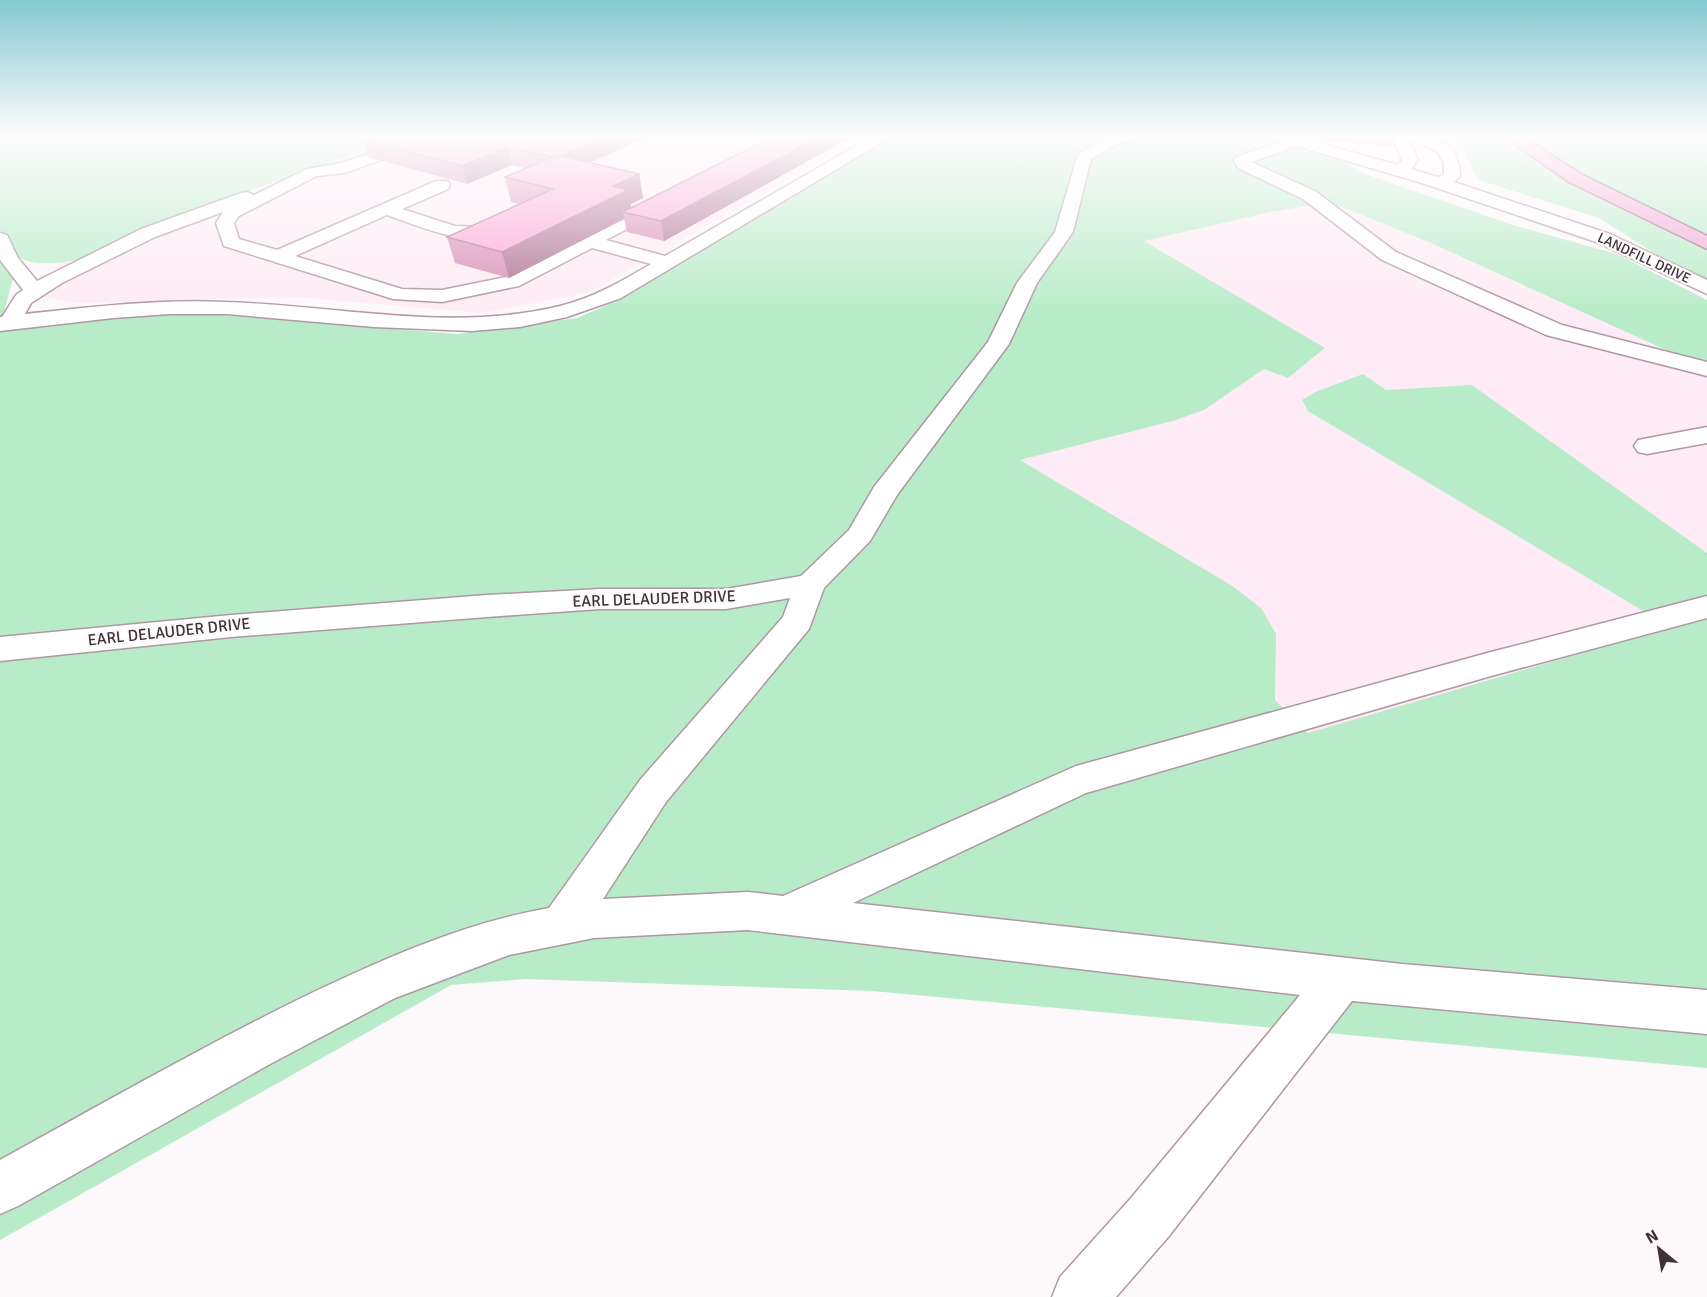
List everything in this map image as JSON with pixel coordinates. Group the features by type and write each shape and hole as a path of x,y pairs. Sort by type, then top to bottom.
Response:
{"main road":[{"path":"1611,196 1707,243"}],"street":[{"path":"5,323 23,299 33,291 148,233 249,196"},
{"path":"265,196 232,212 225,223 222,241 400,295 442,296 512,282 676,197 670,196"},
{"path":"277,257 417,196"},
{"path":"5,323 130,310 191,308 280,312 447,326 499,324 538,318 582,307 614,294 783,196"},
{"path":"562,925 653,791 798,621 810,584 860,535 884,493 998,344 1027,283 1064,232 1074,196"},
{"path":"1310,196 1389,256 1533,321 1554,330 1707,369"},
{"name":"LANDFILL DRIVE","path":"1477,196 1603,238 1707,288"},
{"path":"386,209 456,234 482,235 507,231"},
{"path":"0,239 9,258 33,291"},
{"path":"120,247 182,239"},
{"path":"591,242 668,263"},
{"path":"1647,446 1707,435"},
{"name":"EARL DELAUDER DRIVE","path":"0,649 231,626 487,606 600,599 726,599 810,584"},
{"path":"784,915 1076,781 1502,661 1705,612"},
{"path":"0,1188 253,1047 381,981 509,935 594,919 748,911 1342,978 1707,1012"},
{"path":"1080,1297 1150,1217 1342,978"}],"shaded area":[{"path":"232,196 760,196 590,292 484,313 296,297 75,303 42,296 66,253"},
{"path":"1330,202 1431,243 1678,356 1707,364 1707,553 1472,385 1386,390 1363,374 1315,392 1302,401 1308,411 1671,628 1308,733 1275,700 1276,634 1231,585 1020,460 1173,421 1204,410 1264,369 1288,378 1324,349 1143,241 1271,212"}],"green space":[{"path":"0,196 237,196 165,222 92,256 57,263 32,262 19,257 0,326"},
{"path":"793,196 1428,196 1513,225 1617,254 1707,300 1707,364 1679,356 1431,243 1330,202 1271,212 1144,241 1325,348 1288,378 1264,369 1204,410 1173,421 1020,460 1231,585 1261,608 1276,634 1275,700 1308,733 1670,627 1308,411 1302,400 1315,392 1363,374 1386,390 1472,385 1707,553 1707,1068 873,991 525,979 451,985 0,1240 0,330 171,311 457,334 577,318 623,298"},
{"path":"1528,196 1593,196 1707,250 1707,280 1654,253 1599,218"},
{"path":"1621,196 1707,196 1707,239"}],"building":[{"path":"539,196 617,196 502,252 447,237"},
{"path":"656,196 709,196 661,221 623,212"}]}
